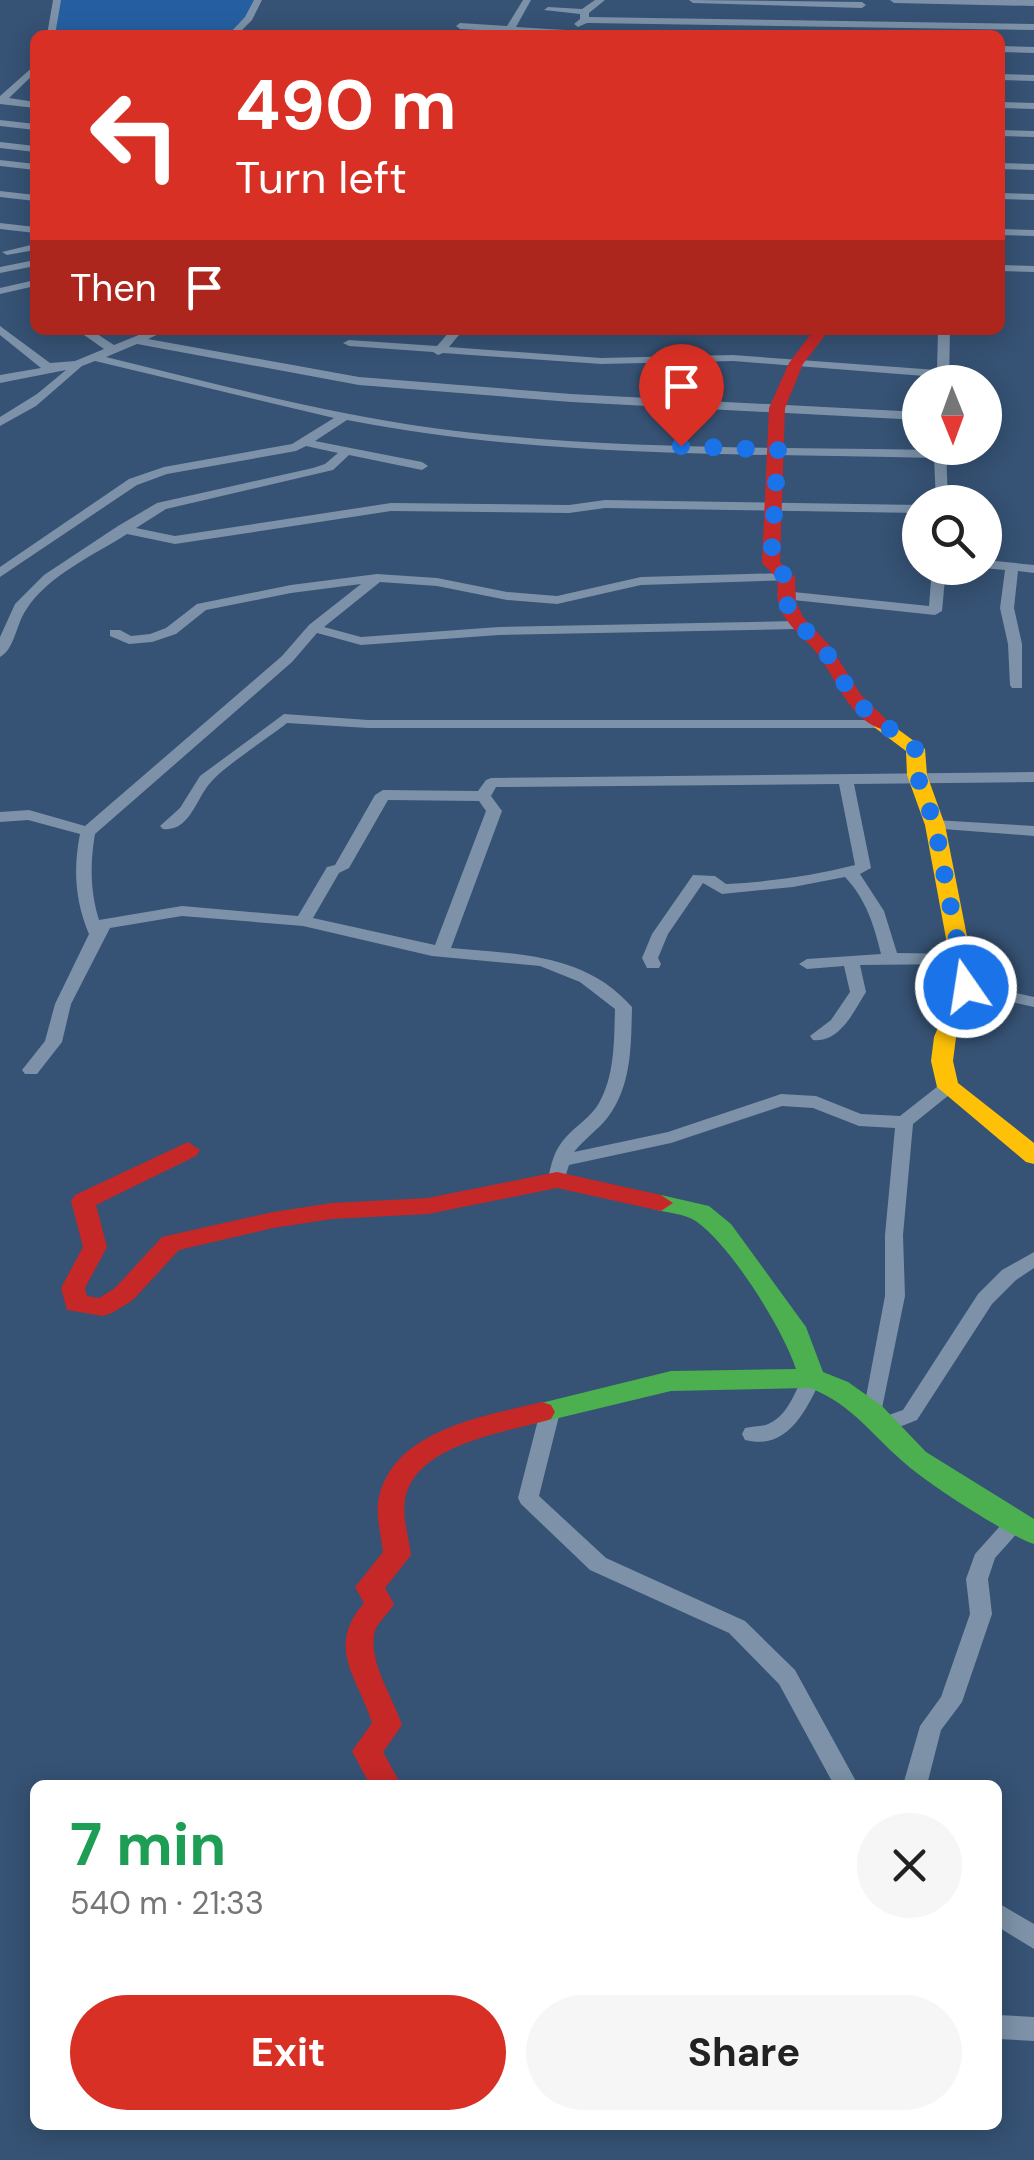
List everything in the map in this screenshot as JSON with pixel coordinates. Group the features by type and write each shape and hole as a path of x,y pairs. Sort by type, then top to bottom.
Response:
{"street":[{"path":"52,30 57,0"},
{"path":"237,30 258,0"},
{"path":"511,28 526,0"},
{"path":"568,30 601,0"},
{"path":"692,0 862,2 864,29"},
{"path":"894,0 1034,2"},
{"path":"548,10 584,16 864,29 1034,27"},
{"path":"689,30 694,27 693,20"},
{"path":"460,26 528,30"},
{"path":"1005,49 1034,50"},
{"path":"1,101 30,73"},
{"path":"1005,77 1034,78"},
{"path":"18,84 30,85"},
{"path":"1,101 30,104"},
{"path":"1005,105 1034,106"},
{"path":"0,122 30,126"},
{"path":"1005,133 1034,134"},
{"path":"0,144 30,148"},
{"path":"0,163 30,166"},
{"path":"1005,166 1034,166"},
{"path":"0,194 30,197"},
{"path":"1005,196 1034,197"},
{"path":"0,226 30,229"},
{"path":"1005,232 1034,233"},
{"path":"7,252 30,248"},
{"path":"0,270 30,263"},
{"path":"1005,268 1034,269"},
{"path":"0,291 30,285"},
{"path":"0,328 47,367 60,367"},
{"path":"90,335 113,350"},
{"path":"0,379 78,364 150,335"},
{"path":"356,335 349,343 438,352 601,361 734,358 902,374"},
{"path":"438,352 453,335"},
{"path":"818,335 796,363 777,408 771,563 785,586 796,625 824,650 856,701 915,749 917,775 935,825 966,987 945,1037 942,1060 948,1087 984,1112 1034,1156"},
{"path":"943,365 944,335"},
{"path":"138,340 359,380 571,398 902,415"},
{"path":"92,358 346,416 476,437 778,450 902,451"},
{"path":"0,422 34,404 66,380 78,364"},
{"path":"307,443 346,416"},
{"path":"3,570 133,482 164,471 307,443 422,466"},
{"path":"0,653 20,606 49,578 162,506 329,466 348,450"},
{"path":"124,529 175,540 422,504 569,509 605,504 902,508"},
{"path":"1002,565 1034,568"},
{"path":"1012,565 1007,608 1015,644 1016,685"},
{"path":"3,570 49,578"},
{"path":"114,632 129,640 152,638 202,608 291,589 377,578 437,582 507,596 557,600 642,581 785,586 935,610 937,585"},
{"path":"96,934 89,919 80,866 88,832 263,680 314,628 377,578"},
{"path":"314,628 361,641 516,630 796,625"},
{"path":"168,826 186,811 205,779 284,718 386,724 889,724"},
{"path":"483,796 491,783 917,775 1034,777"},
{"path":"653,964 650,958 660,934 699,878 709,878 722,889 788,884 863,868 845,778"},
{"path":"302,921 333,870 341,868 383,794 483,796"},
{"path":"432,951 442,949 455,905 478,858 494,810 483,796"},
{"path":"0,817 29,815 88,832"},
{"path":"935,825 1034,831"},
{"path":"849,872 867,889 881,921 890,958"},
{"path":"31,1070 54,1042 63,1004 96,934 105,924 182,911 302,921 432,951 543,961 586,978 611,993 624,1007 620,1073 604,1110 564,1145 559,1171"},
{"path":"807,964 890,958 960,959"},
{"path":"819,1036 837,1024 858,992 851,961"},
{"path":"966,987 1034,1002"},
{"path":"188,1150 83,1201 95,1247 73,1288 76,1304 102,1307 124,1294 171,1243 332,1211 428,1206 671,1138 781,1100 816,1102 858,1120 904,1122 948,1087"},
{"path":"879,1419 895,1296 894,1236 904,1122"},
{"path":"559,1171 701,1212 722,1230 796,1334 812,1378 786,1426 770,1434 752,1434"},
{"path":"879,1419 910,1416 985,1299 1009,1274 1034,1258"},
{"path":"383,1780 367,1751 387,1726 378,1695 362,1670 361,1626 380,1604 369,1587 396,1555 392,1496 406,1470 454,1434 550,1412 578,1401 671,1381 812,1378 838,1389 879,1419 928,1467 1025,1527 986,1554 977,1579 981,1614 951,1702 931,1726 916,1780"},
{"path":"550,1412 528,1498 598,1564 737,1627 787,1678 843,1780"},
{"path":"1002,1917 1034,1938"},
{"path":"1002,2027 1034,2029"}],"shaded area":[{"path":"57,0 258,0 236,30 52,30"}],"traffic: fast":[{"path":"661,1203 701,1212 722,1230 797,1334 812,1378"},
{"path":"542,1412 671,1381 812,1378 839,1389 873,1413 917,1459 1034,1533"}],"traffic: slow":[{"path":"881,723 915,749 917,775 935,825 966,987 945,1037 942,1061 948,1087 984,1112 1034,1156"}],"traffic: jam":[{"path":"818,335 796,363 777,408 771,563 786,577 787,602 795,619 824,650 854,698 881,723"},
{"path":"188,1150 83,1201 95,1247 73,1288 76,1304 103,1307 124,1294 171,1243 273,1220 332,1211 428,1206 557,1180 661,1203"},
{"path":"383,1780 367,1751 387,1725 378,1695 362,1670 361,1626 380,1604 369,1587 397,1555 392,1499 399,1479 412,1462 431,1448 477,1429 542,1412"}],"route":[{"path":"681,446 778,450 771,563 786,577 784,595 796,625 824,650 856,701 915,749 917,775 935,825 966,987"}]}
